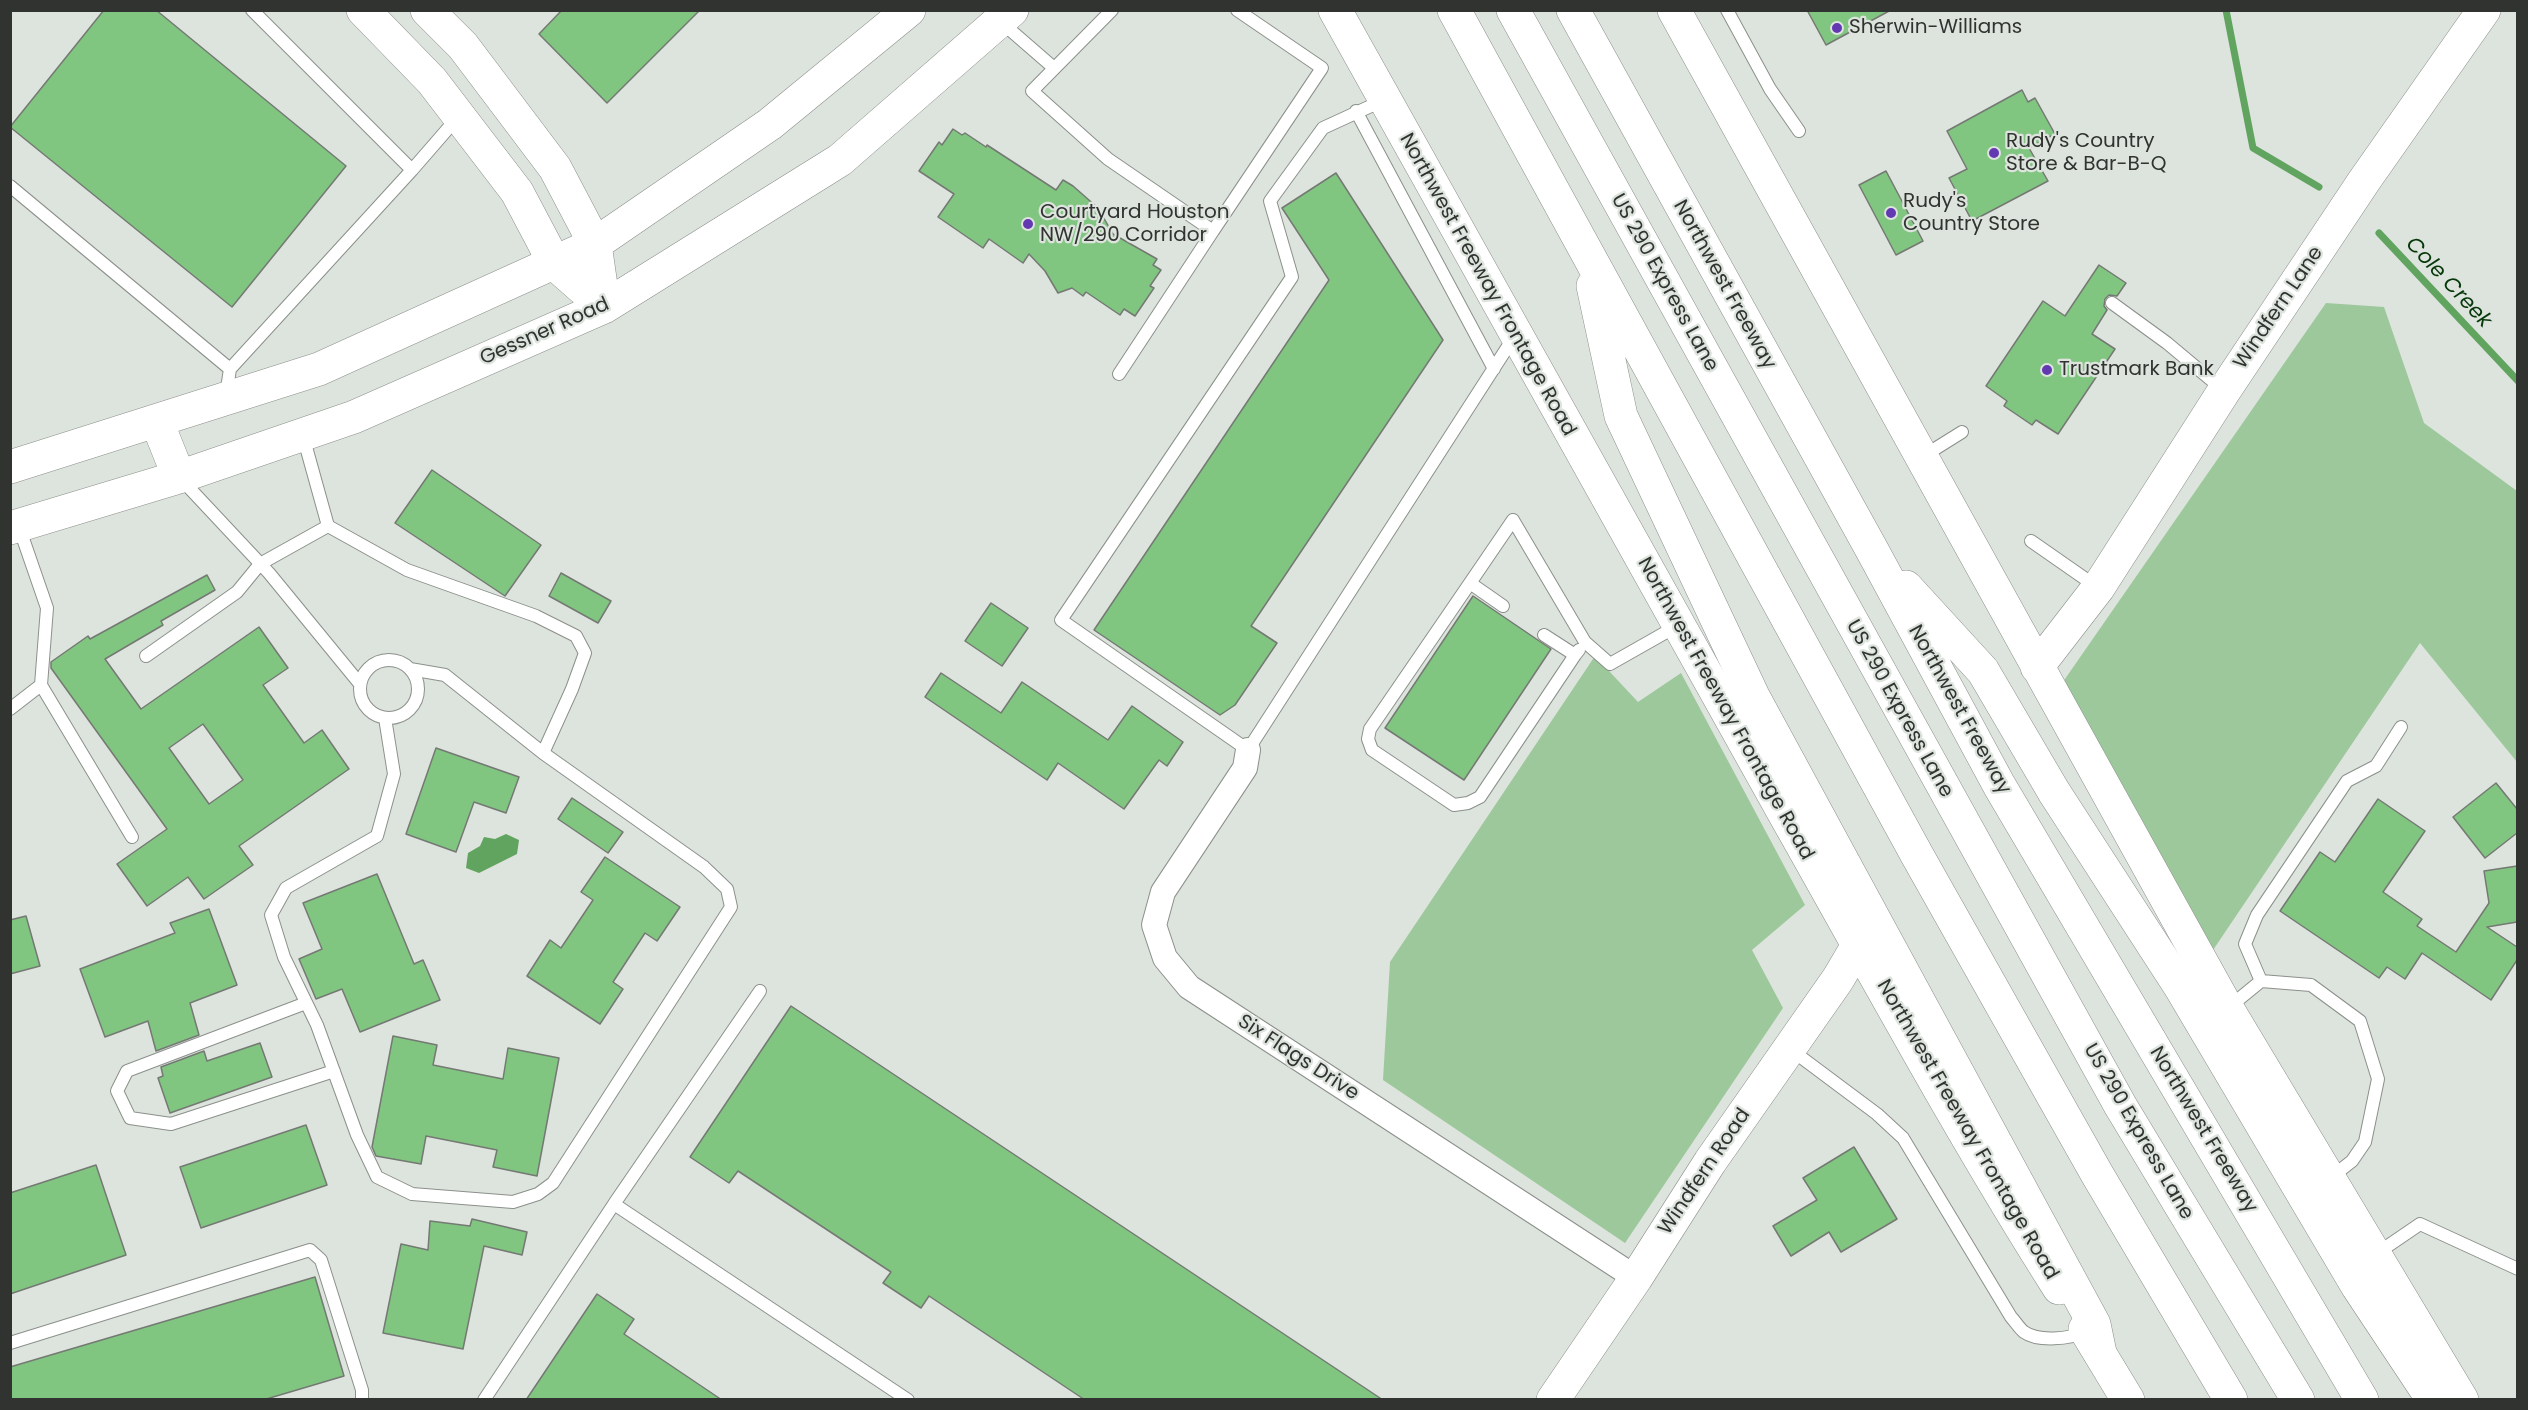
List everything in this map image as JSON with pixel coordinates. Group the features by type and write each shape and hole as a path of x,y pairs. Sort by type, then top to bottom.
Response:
{"main road":[{"path":"363,10 432,81 518,192 555,264 604,307"},
{"path":"427,10 463,46 555,168 595,244 604,307"},
{"path":"10,467 157,422 228,384 319,369 595,244 770,124 909,10"},
{"name":"Northwest Freeway Frontage Road","path":"1335,10 1371,105 1514,336 2004,1200 2128,1400"},
{"path":"1454,10 1923,865 2097,1174 2231,1400"},
{"name":"US 290 Express Lane","path":"1513,10 2120,1106 2298,1400"},
{"name":"Northwest Freeway","path":"1573,10 1872,550 1999,785 2362,1400"},
{"path":"1674,10 2227,1008 2328,1180 2376,1254 2463,1400"},
{"name":"Windfern Lane","path":"2037,667 2098,588 2224,391 2364,181 2484,10"},
{"name":"Gessner Road","path":"15,527 179,477 354,417 604,307 840,160 1001,14"},
{"path":"1585,249 1621,416 1753,696 2094,1324 2093,1342"},
{"path":"157,422 179,477"},
{"path":"1872,550 1983,671 2054,792 2181,988 2358,1287 2433,1400"},
{"name":"Windfern Road","path":"1553,1400 1636,1278 1710,1162 1858,945"}],"street":[{"name":"Six Flags Drive","path":"1248,750 1245,768 1162,892 1155,925 1165,958 1189,987 1636,1278"}],"lane":[{"path":"252,10 412,170"},
{"path":"1112,10 1032,91 1108,159 1213,231"},
{"path":"1119,374 1322,68 1238,10"},
{"path":"1727,10 1770,89 1799,131"},
{"path":"1001,14 1054,68"},
{"path":"1494,369 1371,105 1323,128 1270,201 1292,277 1061,621 1248,750 1494,369 1514,336"},
{"path":"10,186 228,384 459,116"},
{"path":"2112,303 2167,343 2224,391"},
{"path":"1922,457 1962,432"},
{"path":"303,435 310,468 328,526 406,570 536,616 576,636 585,653 573,688 543,753"},
{"path":"179,477 260,564 360,684"},
{"path":"1584,642 1480,797 1468,803 1454,805 1372,750 1368,739 1370,729 1513,520 1584,642 1610,664 1678,626"},
{"path":"146,656 237,592 260,564 328,526"},
{"path":"15,527 47,608 41,685 132,837"},
{"path":"2031,541 2098,588"},
{"path":"1470,583 1503,606"},
{"path":"1544,635 1575,655"},
{"path":"385,718 394,774 377,836 286,888 271,915 284,957 306,1003 357,1134 377,1177 412,1194 513,1202 538,1194 553,1183 731,907 727,889 704,867 543,753 445,675 410,669 391,660 380,661 364,674 360,684 360,696 365,706 374,714 385,718 403,715 415,702 418,684 410,669"},
{"path":"10,709 41,685"},
{"path":"2261,981 2245,944 2257,915 2346,780 2376,766 2401,727"},
{"path":"2227,1008 2261,981 2311,985 2360,1021 2378,1079 2365,1142 2352,1161 2328,1180"},
{"path":"484,1400 614,1204 760,991"},
{"path":"306,1003 127,1071 117,1091 130,1118 171,1124 334,1071"},
{"path":"1789,1048 1877,1114 1903,1138 2011,1317 2024,1332 2043,1337 2075,1337 2093,1342"},
{"path":"614,1204 908,1400"},
{"path":"2376,1254 2420,1224 2517,1269"},
{"path":"10,1343 310,1250 321,1260 362,1390 362,1400"}],"shaded area":[{"path":"2326,303 2384,307 2424,423 2517,491 2517,762 2420,643 2211,953 2058,689"},
{"path":"1595,656 1638,702 1681,673 1805,905 1752,950 1783,1008 1625,1243 1383,1080 1390,962"},
{"path":"506,834 519,840 517,854 479,873 466,868 468,853 480,846 484,837 495,839"}],"building":[{"path":"104,10 156,10 346,166 232,307 10,127"},
{"path":"562,10 700,10 607,103 539,34"},
{"name":"Sherwin-Williams","path":"1807,10 1891,10 1826,45"},
{"name":"Rudy's Country Store & Bar-B-Q","path":"2022,90 2028,102 2035,98 2055,134 2029,148 2048,181 1972,221 1949,178 1967,169 1947,131"},
{"name":"Courtyard Houston NW/290 Corridor","path":"953,129 962,135 965,133 986,147 987,145 1056,190 1063,180 1073,186 1098,208 1113,234 1157,259 1153,265 1161,270 1150,286 1154,288 1135,316 1124,309 1120,315 1086,292 1083,296 1072,288 1058,293 1045,271 1029,254 1023,263 989,239 983,248 938,217 954,194 919,171 939,142 942,145"},
{"name":"Rudy's Country Store","path":"1886,171 1923,241 1896,255 1859,185"},
{"path":"1336,173 1443,340 1251,626 1277,643 1235,705 1220,715 1094,630 1329,280 1282,208"},
{"path":"2099,265 2126,283 2117,296 2109,295 2105,299 2104,306 2107,310 2092,334 2115,349 2058,434 2036,420 2032,425 2004,406 2007,401 1986,386 2043,301 2065,316"},
{"path":"432,470 541,545 505,596 395,523"},
{"path":"561,573 611,601 598,623 549,596"},
{"path":"207,575 215,590 161,621 163,625 105,659 141,709 259,627 288,668 263,685 304,743 322,730 349,769 239,846 253,865 204,899 188,877 147,906 117,864 167,829 51,668 51,662 88,636 90,639","holes":["203,724 243,780 209,804 169,748"]},
{"path":"1473,596 1551,649 1464,780 1385,728"},
{"path":"991,603 1028,628 1002,666 965,641"},
{"path":"941,673 1001,713 1022,682 1108,740 1132,706 1183,742 1167,766 1159,760 1124,809 1058,763 1047,780 925,697"},
{"path":"436,748 519,777 506,813 474,802 456,852 406,834"},
{"path":"2496,783 2517,809 2517,833 2485,858 2453,817"},
{"path":"572,798 623,832 608,853 558,819"},
{"path":"2378,799 2425,831 2383,892 2422,919 2417,926 2456,952 2489,903 2484,871 2517,866 2517,922 2487,927 2517,947 2517,960 2491,1000 2422,953 2405,979 2387,967 2379,978 2280,911 2320,852 2335,862"},
{"path":"605,857 680,907 657,941 645,933 613,982 623,989 600,1024 527,976 550,940 561,948 593,900 581,892"},
{"path":"377,874 414,964 423,960 440,1000 360,1032 342,989 316,999 299,959 322,949 303,903"},
{"path":"209,909 237,985 190,1003 199,1035 156,1051 148,1021 105,1037 80,969 175,933 170,923"},
{"path":"26,916 40,966 10,974 10,920"},
{"path":"791,1006 1383,1400 1085,1400 929,1296 921,1308 883,1283 891,1272 738,1171 729,1183 690,1157"},
{"path":"393,1036 437,1045 433,1065 503,1079 508,1048 559,1058 537,1176 493,1167 497,1150 426,1136 421,1164 376,1156 372,1147"},
{"path":"260,1043 272,1077 170,1113 158,1078 163,1076 161,1067 204,1051 207,1061"},
{"path":"306,1125 327,1185 201,1228 180,1167"},
{"path":"1854,1147 1897,1219 1841,1252 1829,1232 1791,1256 1773,1226 1817,1200 1803,1178"},
{"path":"96,1165 126,1255 10,1294 10,1193"},
{"path":"472,1219 527,1232 522,1255 484,1246 463,1349 383,1333 401,1244 428,1250 430,1221 470,1226"},
{"path":"315,1277 344,1376 263,1400 10,1400 10,1367"},
{"path":"597,1294 634,1319 624,1334 722,1400 526,1400"}],"waterway":[{"name":"Cole Creek","path":"2226,10 2253,148 2319,187"},
{"name":"Cole Creek","path":"2379,233 2518,381"}],"place":[{"name":"Sherwin-Williams","path":"1837,28"},
{"name":"Rudy's Country Store & Bar-B-Q","path":"1994,153"},
{"name":"Rudy's Country Store","path":"1891,213"},
{"name":"Courtyard Houston NW/290 Corridor","path":"1028,224"},
{"name":"Trustmark Bank","path":"2047,370"}]}
